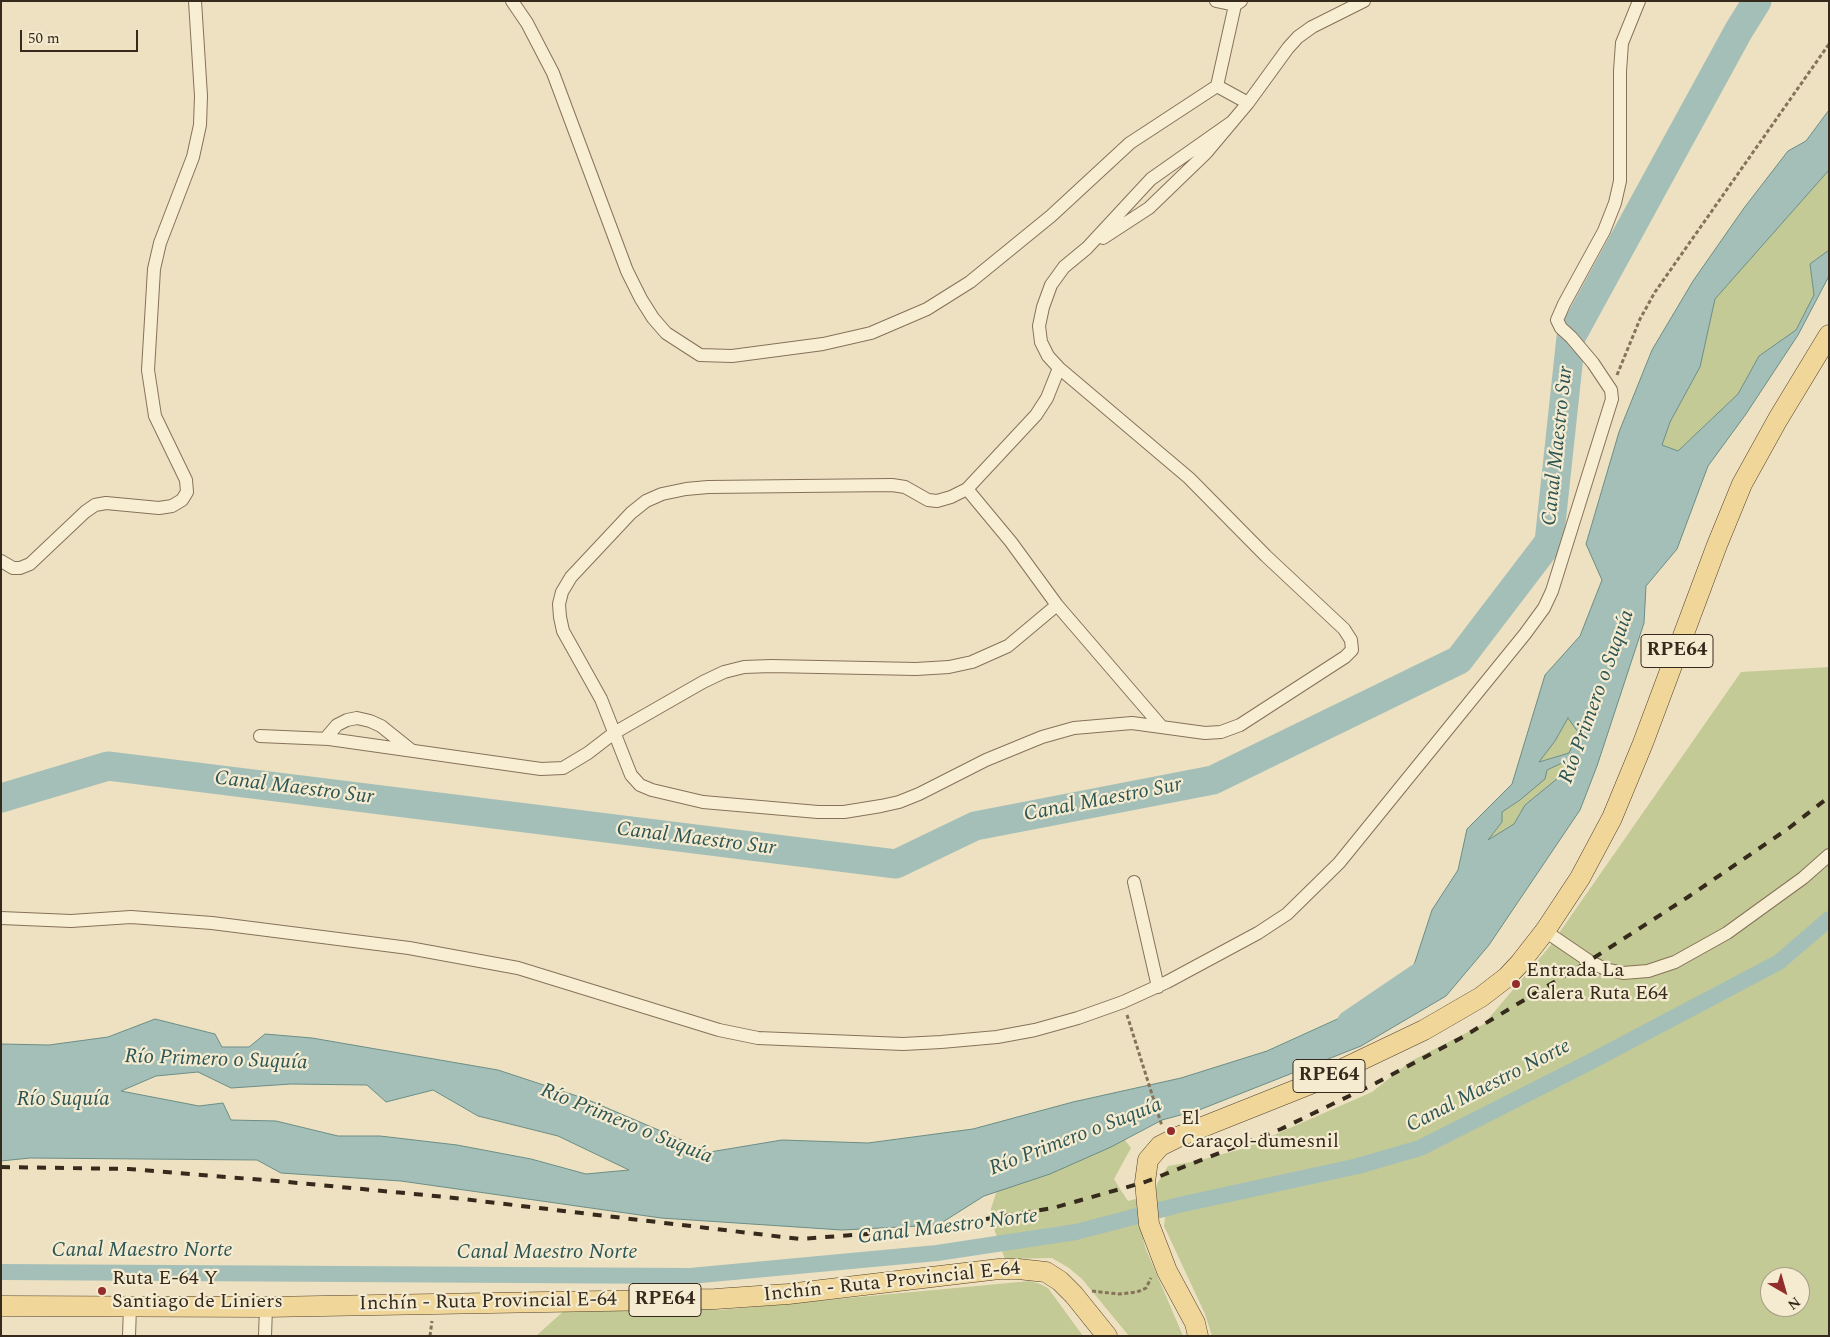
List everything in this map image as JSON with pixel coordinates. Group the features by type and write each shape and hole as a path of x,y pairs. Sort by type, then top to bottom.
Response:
{"main road":[{"name":"RPE64","path":"1198,1336 1195,1323 1160,1254 1148,1224 1145,1176 1148,1160 1160,1146 1180,1136 1335,1073 1424,1030 1466,1007 1495,987 1520,963 1545,931 1584,870 1612,818 1742,484 1778,419 1829,335"},
{"name":"Inchín - Ruta Provincial E-64","path":"1,1306 266,1307 715,1299 788,1294 1009,1269 1046,1272 1067,1288"},
{"name":"RPE64","path":"1067,1288 1107,1336"}],"street":[{"path":"1,561 13,568 20,568 30,564 85,512 96,505 106,502 158,508 172,506 182,500 187,492 186,480 155,416 148,370 154,269 160,243 193,157 200,125 201,96 194,1"},
{"path":"512,1 527,23 553,73 626,271 641,299 653,318 666,333 700,355 732,356 824,344 871,332 927,309 970,282 1051,216 1130,143 1217,86 1238,3 1216,1"},
{"path":"1059,368 1047,398 1036,415 966,489 951,497 937,501 928,500 906,487 892,485 708,487 662,494 646,501 631,513 571,577 562,592 559,604 564,630 595,686 631,775 640,785 652,790 703,802 818,812 844,812 899,802 986,760 1042,737 1074,728 1132,723 1205,733 1220,732 1240,724 1345,657 1352,650 1351,640 1344,629 1266,556 1189,478 1059,368 1048,356 1042,342 1039,326 1051,285 1064,267 1087,248 1148,208 1206,154 1298,37 1312,27 1364,1"},
{"path":"1,918 71,921 132,917 212,923 409,948 518,968 718,1030 758,1038 903,1044 997,1037 1036,1030 1078,1018 1158,987 1258,933 1286,914 1306,897 1339,863 1524,634 1544,608 1552,591 1612,399 1611,390 1593,363 1561,328 1557,320 1604,231 1616,203 1620,180 1620,71 1622,43 1639,1"},
{"path":"1217,86 1248,103"},
{"path":"1087,248 1151,179 1232,122"},
{"path":"966,489 1011,542 1057,606 1160,726"},
{"path":"260,736 325,739 550,770 563,768 614,733 724,672 744,667 916,670 949,667 972,662 1008,646 1057,606"},
{"path":"325,739 337,725 357,718 381,726 410,750"},
{"path":"1545,931 1589,961 1605,969 1624,972 1648,971 1676,962 1727,933 1802,878 1829,855"},
{"path":"1134,882 1158,987"},
{"path":"129,1336 130,1307"},
{"path":"265,1336 266,1307"}],"path":[{"path":"1611,390 1640,319 1655,292 1829,44"},
{"path":"1123,1002 1161,1126"},
{"path":"1067,1288 1118,1294 1137,1292 1146,1288 1150,1283 1160,1254"}],"green space":[{"path":"1829,170 1829,250 1810,264 1814,295 1796,330 1759,356 1738,394 1678,451 1662,445 1670,422 1700,367 1715,299"},
{"path":"1829,667 1829,1336 1212,1336 1205,1314 1164,1226 1166,1210 1152,1214 1142,1233 1145,1247 1183,1336 1129,1336 1082,1279 1069,1268 1052,1258 1005,1259 989,1215 998,1187 1117,1130 1131,1148 1114,1179 1128,1201 1154,1194 1157,1184 1168,1166 1197,1161 1242,1149 1372,1092 1411,1061 1484,1024 1550,946 1741,672"},
{"path":"1568,718 1578,732 1569,753 1538,762 1555,741"},
{"path":"1564,762 1569,767 1525,805 1514,824 1487,841 1502,822 1502,812 1520,800 1547,770"},
{"path":"1030,1281 1048,1288 1083,1336 536,1336 576,1300 720,1310"}],"water":[{"name":"Río Suquía","path":"1829,110 1829,170 1715,299 1700,367 1670,422 1662,445 1678,451 1738,394 1759,356 1796,330 1814,295 1810,264 1829,250 1829,276 1798,335 1746,414 1708,466 1677,549 1646,586 1644,623 1597,766 1580,810 1489,945 1446,996 1361,1046 1199,1110 1162,1120 1111,1147 1050,1174 984,1196 938,1225 842,1230 661,1218 401,1181 281,1173 257,1160 30,1158 1,1161 1,1044 49,1045 108,1037 155,1019 215,1034 222,1047 249,1047 265,1034 312,1038 498,1070 586,1099 710,1152 782,1140 868,1143 973,1129 1073,1102 1181,1078 1267,1051 1344,1016 1396,998 1415,962 1432,910 1458,870 1467,829 1512,784 1545,675 1580,636 1602,580 1586,544 1619,432 1652,350 1693,281 1744,208 1788,151 1806,141","holes":["1568,718 1578,732 1569,753 1539,762 1555,741","1564,762 1569,767 1525,805 1514,824 1488,840 1502,822 1502,812 1545,779 1547,770","198,1072 231,1088 291,1084 367,1085 386,1102 433,1090 478,1116 558,1136 629,1170 586,1174 531,1159 457,1145 380,1136 338,1136 276,1121 231,1120 223,1103 199,1106 121,1091 156,1076"]}],"waterway":[{"name":"Canal Maestro Sur","path":"1,798 108,766 896,864 975,826 1213,780 1459,660 1549,542 1571,337 1739,30 1757,1"},
{"name":"Canal Maestro Norte","path":"1,1272 690,1276 937,1253 1076,1232 1179,1205 1358,1166 1420,1148 1588,1063 1779,962 1829,919"},
{"name":"Río Primero o Suquía","path":"1351,1024 1432,969"}],"railway":[{"path":"1,1167 129,1169 288,1182 446,1197 800,1239 920,1230 1053,1208 1145,1182 1281,1129 1376,1083 1461,1038 1589,961 1688,897 1789,828 1829,797"}],"place":[{"name":"Entrada La Calera Ruta E64","path":"1516,984"},
{"name":"El Caracol-dumesnil","path":"1171,1131"},
{"name":"Ruta E-64 Y Santiago de Liniers","path":"102,1291"}]}
